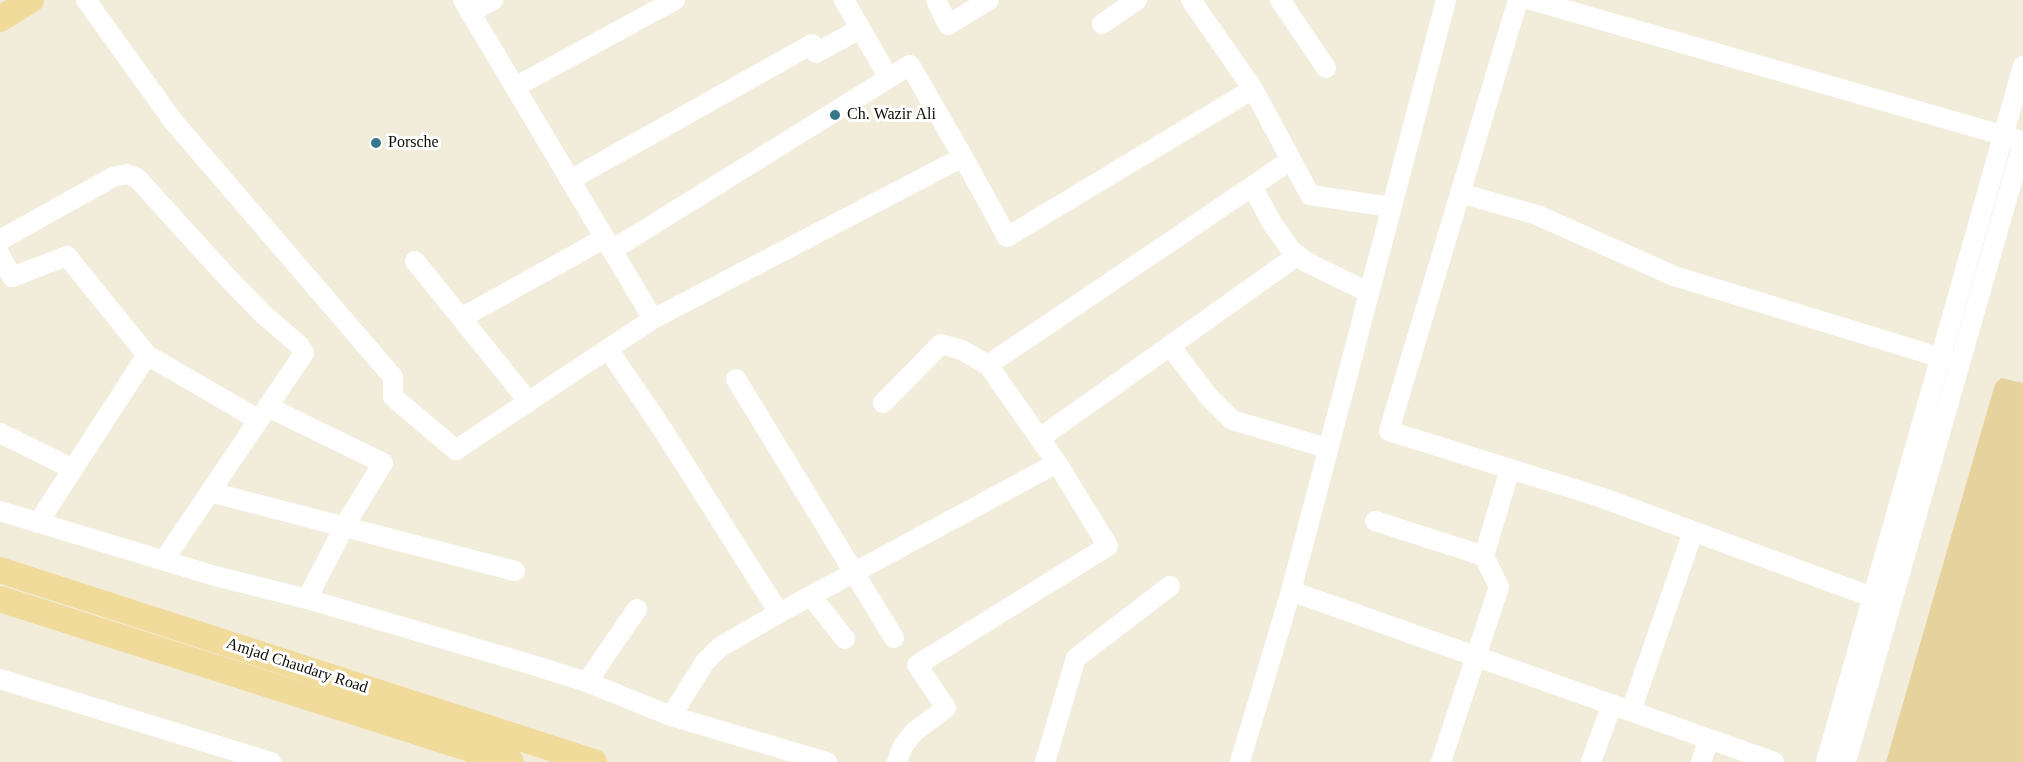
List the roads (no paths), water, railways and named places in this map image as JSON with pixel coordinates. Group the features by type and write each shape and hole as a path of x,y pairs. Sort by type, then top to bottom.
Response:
{"main road":[{"path":"0,19 31,0"},
{"name":"Amjad Chaudary Road","path":"0,570 594,762"},
{"name":"Amjad Chaudary Road","path":"0,599 511,762"}],"street":[{"path":"86,0 172,121 393,376 393,397 456,450 653,319 963,157"},
{"path":"493,0 467,6 653,319"},
{"path":"515,87 675,0"},
{"path":"844,0 889,78"},
{"path":"936,0 948,25 989,0"},
{"path":"1102,24 1137,0"},
{"path":"1191,0 1253,89 1310,195 1391,207"},
{"path":"1280,0 1326,68"},
{"path":"1240,762 1291,591 1446,0"},
{"path":"1518,0 1389,431 1600,497 1872,598 1892,603"},
{"path":"1531,0 2023,142 1846,762"},
{"path":"570,180 812,44 816,53 860,28"},
{"path":"461,318 609,244 910,65 1007,237 1253,89"},
{"path":"1826,762 2023,66"},
{"path":"988,365 1291,160"},
{"path":"0,240 113,177 127,174 137,178 226,276 264,315 299,345 304,353 164,560"},
{"path":"1252,186 1272,223 1298,255 1306,262 1368,291"},
{"path":"1460,193 1537,215 1674,276 1960,363"},
{"path":"0,255 6,281 67,256 147,355 263,414 383,463 345,525 307,599"},
{"path":"1040,438 1298,255"},
{"path":"415,261 529,402"},
{"path":"883,403 941,345 962,350 988,365 1057,463 1108,546 917,665 946,708 914,732 903,746 897,762"},
{"path":"1170,346 1209,397 1232,420 1327,448"},
{"path":"608,349 663,430 779,613"},
{"path":"38,523 147,355"},
{"path":"736,378 894,638"},
{"path":"0,434 73,469"},
{"path":"671,716 705,662 720,647 1057,463"},
{"path":"1441,762 1499,587 1484,556 1510,469"},
{"path":"210,492 345,525 515,571"},
{"path":"0,511 587,682 671,716 826,762"},
{"path":"1375,521 1484,556"},
{"path":"1631,711 1693,532"},
{"path":"1045,762 1076,658 1170,586"},
{"path":"1291,591 1774,762"},
{"path":"811,596 845,639"},
{"path":"587,682 637,609"},
{"path":"0,679 271,762"},
{"path":"1591,762 1612,704"},
{"path":"1701,762 1709,739"}],"place":[{"name":"Ch. Wazir Ali","path":"835,115"},
{"name":"Porsche","path":"376,143"}]}
